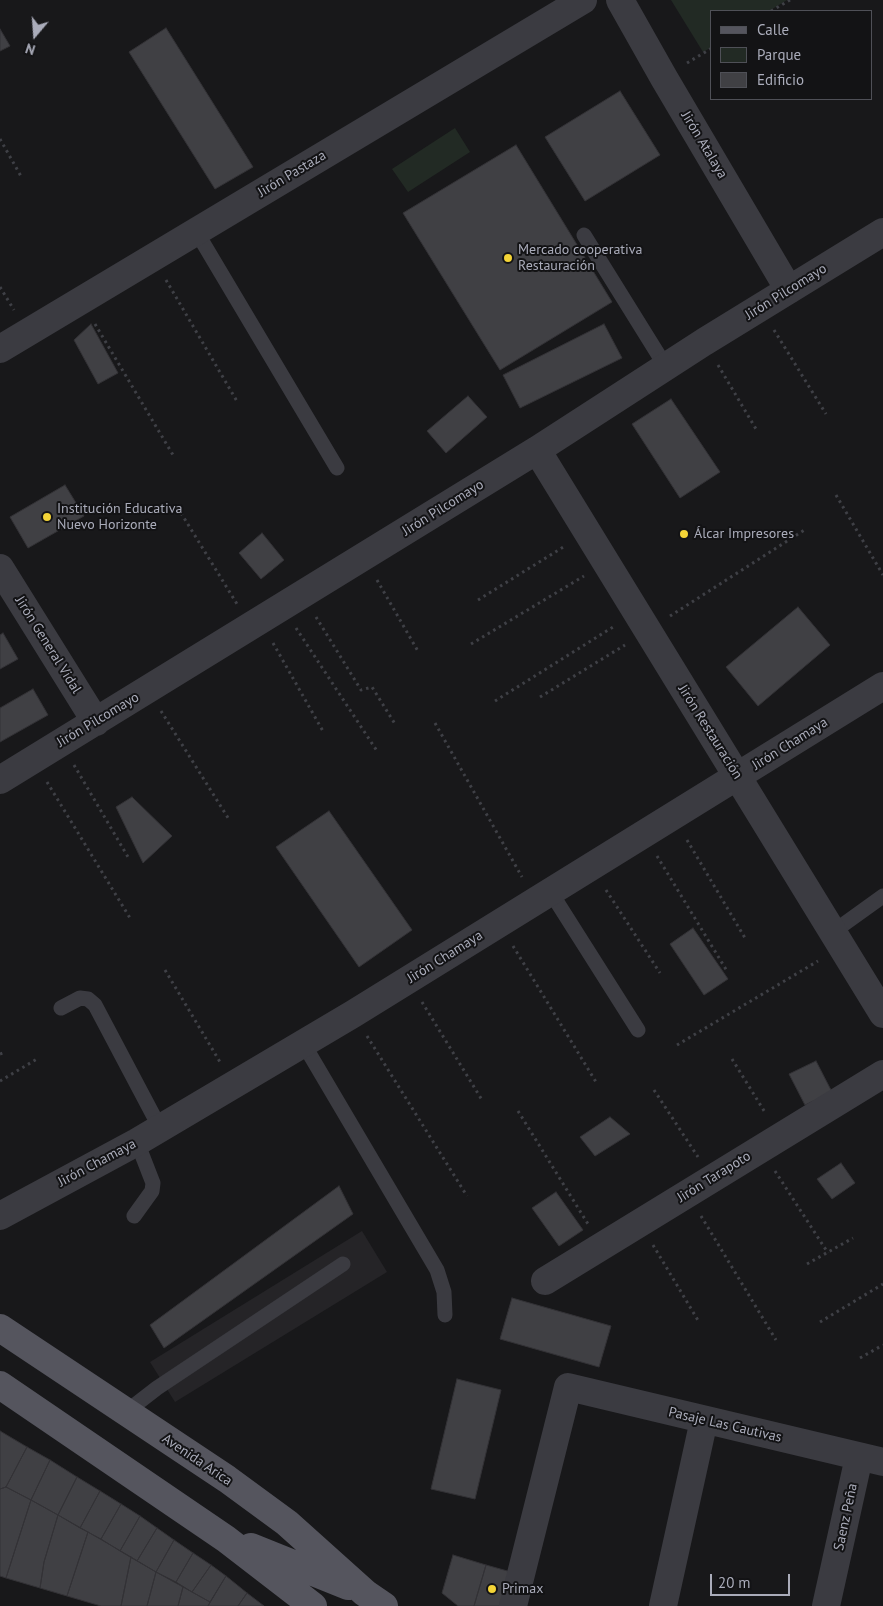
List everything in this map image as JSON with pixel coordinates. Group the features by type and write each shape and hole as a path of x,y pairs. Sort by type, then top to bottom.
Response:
{"main road":[{"name":"Avenida Arica","path":"0,1328 226,1479 287,1524 375,1600"},
{"path":"0,1385 226,1539 312,1606"},
{"path":"226,1539 251,1547 375,1600"}],"street":[{"name":"Jirón Pastaza","path":"0,349 583,0"},
{"name":"Jirón Atalaya","path":"620,0 789,290"},
{"name":"Jirón Pilcomayo","path":"0,780 537,450 704,342 883,232"},
{"name":"Jirón Restauración","path":"537,450 883,1014"},
{"name":"Jirón General Vidal","path":"0,568 96,722"},
{"name":"Jirón Chamaya","path":"0,1216 148,1135 353,1014 883,686"},
{"name":"Jirón Tarapoto","path":"545,1280 883,1074"},
{"name":"Pasaje Las Cautivas","path":"513,1606 568,1387 871,1459"},
{"path":"663,1606 704,1420"},
{"name":"Saenz Peña","path":"826,1606 871,1459"}],"lane":[{"path":"196,231 337,468"},
{"path":"584,235 666,367"},
{"path":"543,896 638,1030"},
{"path":"837,939 883,896"},
{"path":"61,1008 80,998 88,999 94,1005 148,1135 153,1183 152,1191 134,1216"},
{"path":"303,1043 437,1270 444,1292 444,1315"},
{"path":"126,1412 157,1388 343,1264"}],"path":[{"path":"773,10 790,0"},
{"path":"0,139 22,178"},
{"path":"152,258 238,403"},
{"path":"81,300 173,455"},
{"path":"761,308 826,414"},
{"path":"704,342 756,429"},
{"path":"836,495 883,575"},
{"path":"180,513 273,612 361,690 372,687 395,724"},
{"path":"495,700 806,530"},
{"path":"478,600 587,532"},
{"path":"364,557 419,653"},
{"path":"471,644 606,563"},
{"path":"273,612 324,734"},
{"path":"273,612 377,751"},
{"path":"540,697 642,621"},
{"path":"148,690 230,821"},
{"path":"435,723 543,896"},
{"path":"61,743 128,857"},
{"path":"34,760 130,918"},
{"path":"672,815 745,938"},
{"path":"643,833 727,971"},
{"path":"590,866 660,973"},
{"path":"499,923 596,1082"},
{"path":"677,1045 837,939"},
{"path":"165,970 233,1084"},
{"path":"408,980 482,1100"},
{"path":"353,1014 468,1196"},
{"path":"0,1054 5,1052"},
{"path":"0,1080 37,1058"},
{"path":"732,1059 770,1143 828,1253"},
{"path":"654,1090 712,1178"},
{"path":"518,1111 602,1246"},
{"path":"687,1194 776,1340"},
{"path":"640,1223 699,1322"},
{"path":"807,1264 853,1238"},
{"path":"820,1322 883,1284"},
{"path":"860,1358 883,1345"}],"shaded area":[{"path":"362,1231 387,1272 175,1402 150,1362"}],"green space":[{"path":"671,0 787,0 771,10 710,10 710,48 703,52"},
{"path":"455,128 470,152 408,192 392,169"}],"building":[{"path":"166,28 253,167 215,189 129,52"},
{"path":"0,29 10,46 0,51"},
{"path":"620,91 660,155 585,201 545,137"},
{"name":"Mercado cooperativa Restauración","path":"516,145 612,302 500,370 403,213"},
{"path":"91,324 118,373 98,384 74,340"},
{"path":"604,324 622,358 520,408 503,375"},
{"path":"468,396 487,417 446,453 427,431"},
{"path":"671,399 720,472 680,498 632,424"},
{"name":"Institución Educativa Nuevo Horizonte","path":"65,485 84,516 28,548 10,517"},
{"path":"262,533 284,560 261,579 239,553"},
{"path":"798,607 830,645 758,706 726,667"},
{"path":"3,633 18,659 0,669 0,635"},
{"path":"33,689 48,715 0,742 0,708"},
{"path":"132,797 172,836 143,863 116,807"},
{"path":"329,811 412,930 359,967 276,847"},
{"path":"693,928 728,979 704,995 670,944"},
{"path":"816,1061 832,1092 805,1105 789,1074"},
{"path":"610,1117 630,1134 595,1156 580,1137"},
{"path":"841,1163 855,1183 832,1199 817,1179"},
{"path":"339,1186 353,1214 164,1348 150,1325"},
{"path":"556,1192 583,1230 559,1246 532,1208"},
{"path":"512,1298 611,1326 599,1367 500,1339"},
{"path":"457,1379 501,1390 475,1499 431,1489"},
{"path":"0,1431 27,1447 6,1487 0,1489"},
{"path":"27,1447 50,1460 31,1500 6,1487"},
{"path":"50,1460 77,1477 58,1515 31,1500"},
{"path":"77,1477 100,1491 80,1528 58,1515"},
{"path":"6,1487 31,1500 6,1578 0,1576 0,1489"},
{"path":"100,1491 121,1504 101,1539 80,1528"},
{"path":"31,1500 58,1515 44,1562 40,1588 6,1578"},
{"path":"121,1504 140,1516 120,1551 101,1539"},
{"path":"58,1515 88,1532 67,1596 40,1588 44,1562"},
{"path":"140,1516 157,1528 137,1561 120,1551"},
{"path":"157,1528 174,1540 156,1572 137,1561"},
{"path":"88,1532 131,1557 121,1606 101,1606 67,1596"},
{"path":"174,1540 193,1553 176,1582 156,1572"},
{"path":"193,1553 211,1565 192,1592 176,1582"},
{"path":"453,1555 486,1565 474,1606 458,1606 442,1593"},
{"path":"131,1557 156,1572 147,1606 121,1606"},
{"path":"211,1565 226,1576 210,1602 192,1592"},
{"name":"Primax","path":"486,1565 511,1572 501,1606 474,1606"},
{"path":"156,1572 183,1587 178,1606 147,1606"},
{"path":"226,1576 247,1593 238,1606 208,1606"},
{"path":"183,1587 210,1602 208,1606 178,1606"},
{"path":"247,1593 264,1606 238,1606"}],"place":[{"name":"Mercado cooperativa Restauración","path":"508,258"},
{"name":"Institución Educativa Nuevo Horizonte","path":"47,517"},
{"name":"Álcar Impresores","path":"684,534"},
{"name":"Primax","path":"492,1589"}]}
